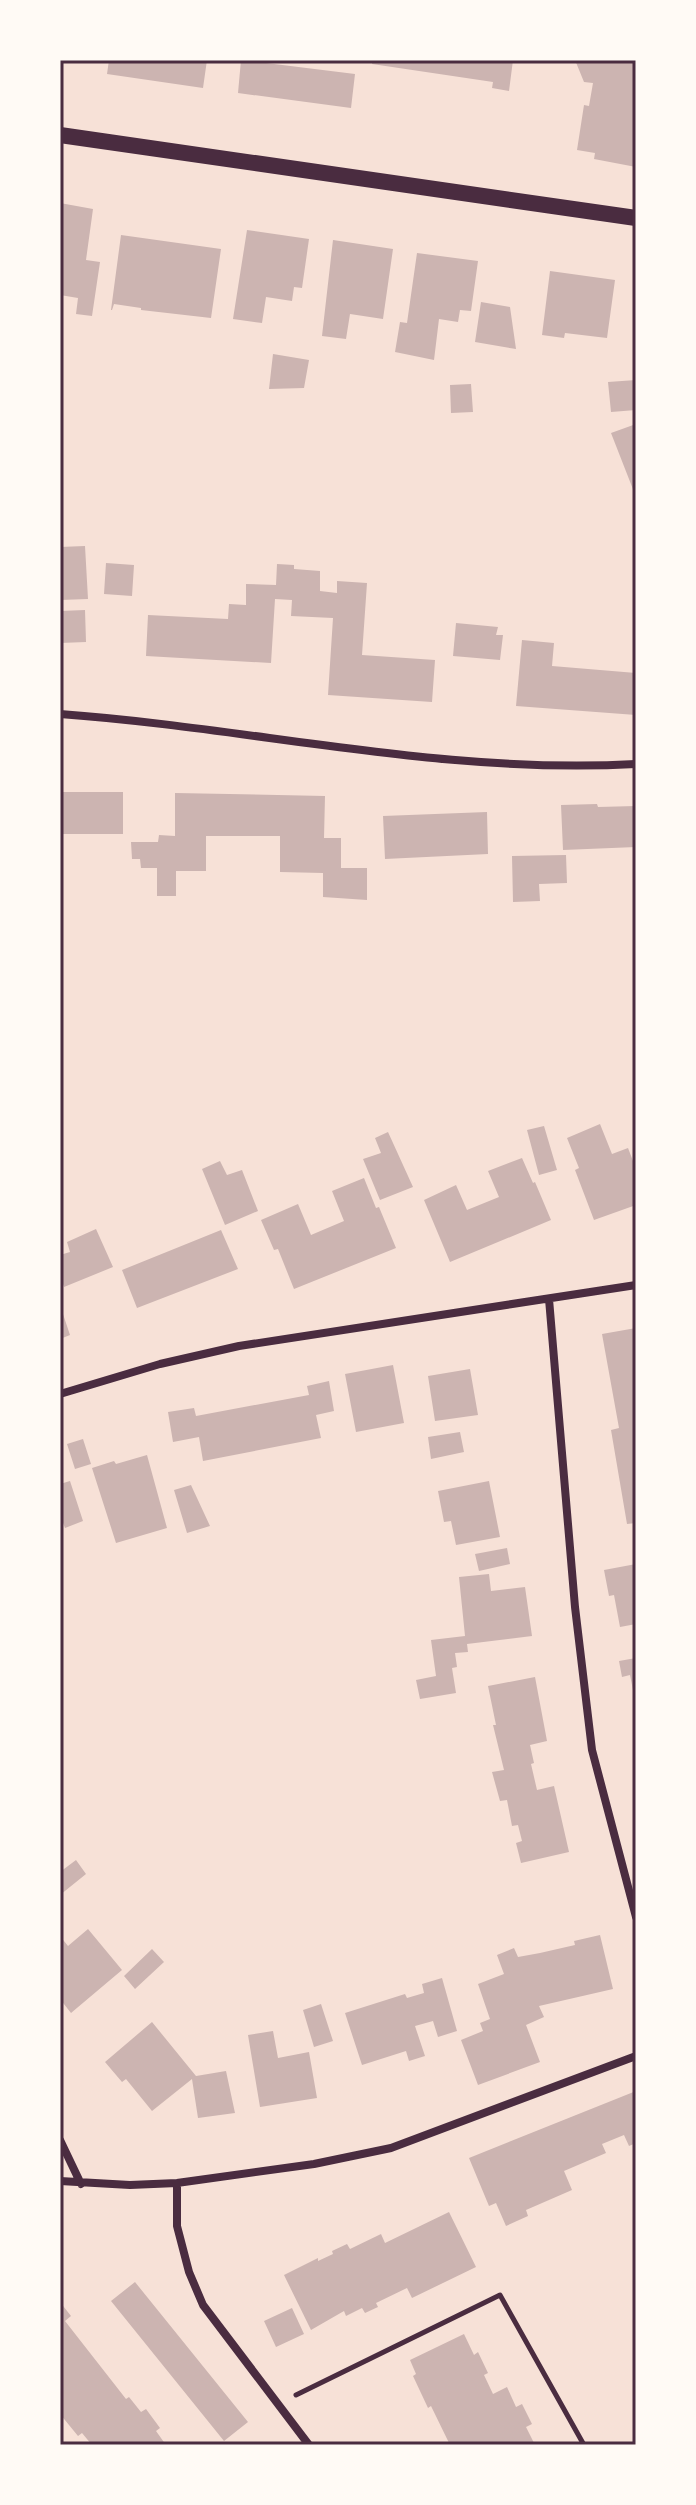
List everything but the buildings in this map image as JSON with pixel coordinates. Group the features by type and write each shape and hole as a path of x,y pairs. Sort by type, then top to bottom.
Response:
{"main road":[{"path":"60,135 636,218"}],"street":[{"path":"60,714 459,762 581,766 636,764"},
{"path":"60,1394 160,1364 239,1346 636,1285"},
{"path":"549,1299 575,1607 592,1750 636,1917"},
{"path":"60,2181 130,2185 177,2183 314,2164 391,2148 636,2056"},
{"path":"60,2140 81,2184"},
{"path":"177,2183 177,2226 189,2272 203,2305 309,2445"}],"path":[{"path":"278,2404 500,2295 584,2445"}]}
